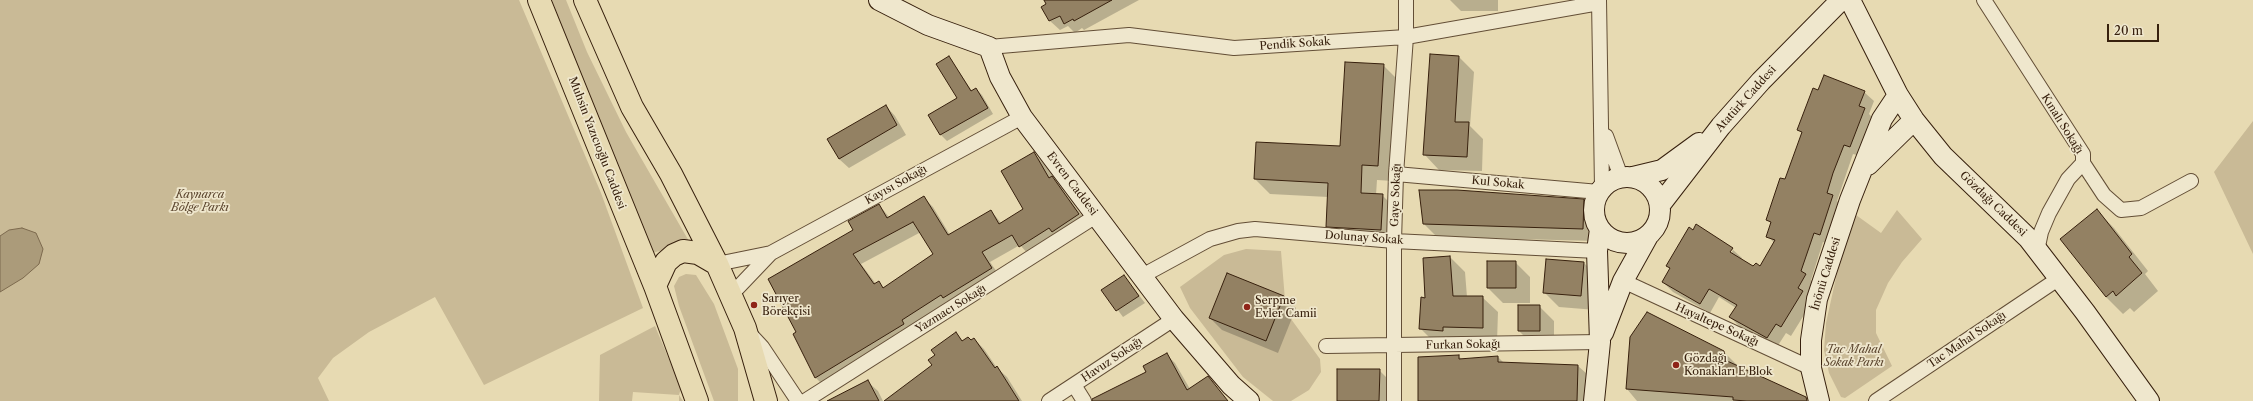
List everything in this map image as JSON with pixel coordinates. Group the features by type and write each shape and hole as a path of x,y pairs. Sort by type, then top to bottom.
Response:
{"main road":[{"name":"Muhsin Yazıcıoğlu Caddesi","path":"538,0 655,286 697,401"},
{"path":"584,0 632,107 670,174 717,264 745,328 764,391 759,393 755,401"},
{"path":"655,286 666,262 674,254 683,251 698,253 717,264"}],"street":[{"name":"Gaye Sokağı","path":"1394,401 1394,241 1396,174 1406,37 1406,0"},
{"name":"Atatürk Caddesi","path":"1660,205 1721,126 1761,81 1841,0"},
{"name":"Gözdağı Caddesi","path":"1850,0 1898,95 1914,120 1943,156 2028,238 2058,279 2085,312 2149,401"},
{"name":"Kınalı Sokağı","path":"1984,0 2083,154 2083,163 2068,179 2058,194 2041,232 2037,251"},
{"name":"Pendik Sokak","path":"989,47 1129,35 1234,48 1406,37 1599,2 1602,124 1601,190"},
{"path":"893,3 928,25 989,47"},
{"name":"Evren Caddesi","path":"989,47 1000,77 1022,117 1174,319 1231,385 1249,401"},
{"name":"İnönü Caddesi","path":"1820,401 1811,368 1811,340 1817,299 1860,174 1882,119 1898,95"},
{"name":"Kayısı Sokağı","path":"771,253 1022,117"},
{"path":"1860,174 1892,140 1914,120"},
{"name":"Pendik Sokak","path":"1602,124 1627,177"},
{"path":"1648,236 1640,240 1623,243 1607,237 1600,229 1595,219 1594,208 1601,190 1611,181 1662,170 1721,126"},
{"path":"2083,163 2104,195 2121,210 2142,208 2191,181"},
{"name":"Kul Sokak","path":"1396,174 1601,190"},
{"path":"1600,342 1622,282 1648,236 1658,222 1660,205 1652,187 1643,180 1627,177"},
{"name":"Yazmacı Sokağı","path":"805,401 1096,216"},
{"name":"Dolunay Sokak","path":"1142,276 1210,239 1238,231 1255,229 1394,241 1597,251"},
{"path":"1594,401 1600,342 1597,251 1600,229"},
{"path":"717,264 771,253"},
{"path":"730,296 771,253"},
{"name":"Tac Mahal Sokağı","path":"1876,401 2058,279"},
{"name":"Hayaltepe Sokağı","path":"1622,282 1811,368"},
{"name":"Havuz Sokağı","path":"1050,401 1174,319"},
{"path":"745,328 762,347 798,401"},
{"name":"Furkan Sokağı","path":"1326,346 1600,342"},
{"path":"1074,385 1084,401"}],"green space":[{"name":"Kaynarca Bölge Parkı","path":"0,0 519,0 601,193 643,308 484,385 435,297 369,332 333,358 318,378 329,401 0,401"},
{"path":"552,0 566,0 587,52 626,132 690,243 652,253 586,91"},
{"path":"2253,121 2253,254 2214,172"},
{"name":"Tac Mahal Sokak Parkı","path":"1897,210 1922,239 1902,262 1888,283 1876,310 1876,333 1892,366 1845,398 1841,397 1829,373 1824,350 1826,323 1839,264 1856,215 1881,233"},
{"path":"1246,249 1281,251 1286,312 1320,359 1321,372 1309,390 1291,401 1273,401 1243,377 1190,308 1180,287 1224,255"},
{"path":"686,274 696,275 714,304 738,369 738,401 714,401 679,306 674,286 679,277"},
{"path":"655,326 681,388 679,395 633,392 632,401 599,401 600,355"},
{"path":"679,395 683,401 679,401"}],"shaded area":[{"path":"22,228 36,233 43,249 39,264 23,278 0,292 0,236 9,230"}],"building":[{"path":"1044,0 1112,0 1074,21 1073,19 1064,24 1060,16 1049,21 1041,7 1046,4"},
{"path":"1430,54 1459,56 1455,122 1469,122 1467,157 1423,155"},
{"path":"949,56 971,91 976,88 988,108 940,135 928,115 957,98 936,64"},
{"path":"1345,62 1384,64 1378,166 1362,165 1361,193 1383,194 1381,230 1326,227 1328,183 1254,179 1256,142 1340,146"},
{"path":"1824,75 1865,91 1859,106 1865,108 1850,147 1844,145 1833,173 1827,193 1833,195 1820,235 1814,233 1801,271 1806,274 1798,288 1803,291 1781,327 1776,324 1767,338 1729,317 1737,305 1709,289 1700,304 1662,282 1670,268 1666,266 1689,227 1693,230 1696,224 1733,248 1730,252 1753,266 1756,263 1760,266 1775,240 1766,237 1771,222 1766,220 1780,178 1785,179 1802,132 1797,130 1813,88 1818,90"},
{"path":"886,105 897,125 839,159 827,139"},
{"path":"1034,152 1049,178 1052,176 1079,214 1052,232 1049,228 1019,247 1012,235 982,252 992,268 943,298 941,295 902,320 904,324 815,378 793,334 796,332 768,279 853,230 848,221 879,204 887,218 924,196 948,235 991,210 999,224 1023,209 1001,171","holes":["913,222 933,254 883,288 879,281 874,284 853,254"]},
{"path":"1419,190 1457,190 1584,199 1583,229 1423,224"},
{"path":"2097,209 2132,254 2129,257 2142,273 2116,296 2113,291 2106,297 2060,239"},
{"path":"1450,256 1453,296 1483,296 1483,328 1443,327 1443,331 1419,329 1421,297 1425,298 1423,258"},
{"path":"1546,259 1584,262 1581,296 1543,293"},
{"path":"1487,261 1516,261 1516,288 1487,288"},
{"name":"Serpme Evler Camii","path":"1227,273 1284,296 1266,341 1209,318"},
{"path":"1124,275 1139,296 1116,311 1101,290"},
{"path":"1518,305 1540,305 1540,331 1518,331"},
{"name":"Gözdağı Konakları E Blok","path":"1647,312 1724,351 1725,360 1806,397 1807,401 1747,401 1733,400 1733,397 1626,389 1630,337"},
{"path":"956,332 962,341 968,337 971,340 974,338 995,368 997,366 1019,401 884,401 932,365 928,360 935,355 931,350"},
{"path":"1167,353 1187,390 1208,376 1228,401 1092,401 1092,399 1146,372 1143,366"},
{"path":"1459,355 1459,359 1498,356 1498,362 1578,365 1577,401 1418,401 1418,357"},
{"path":"1337,369 1380,369 1379,401 1337,401"},
{"path":"868,380 879,401 827,401"}],"place":[{"name":"Sarıyer Börekçisi","path":"754,305"},
{"name":"Serpme Evler Camii","path":"1247,307"},
{"name":"Gözdağı Konakları E Blok","path":"1676,365"}]}
